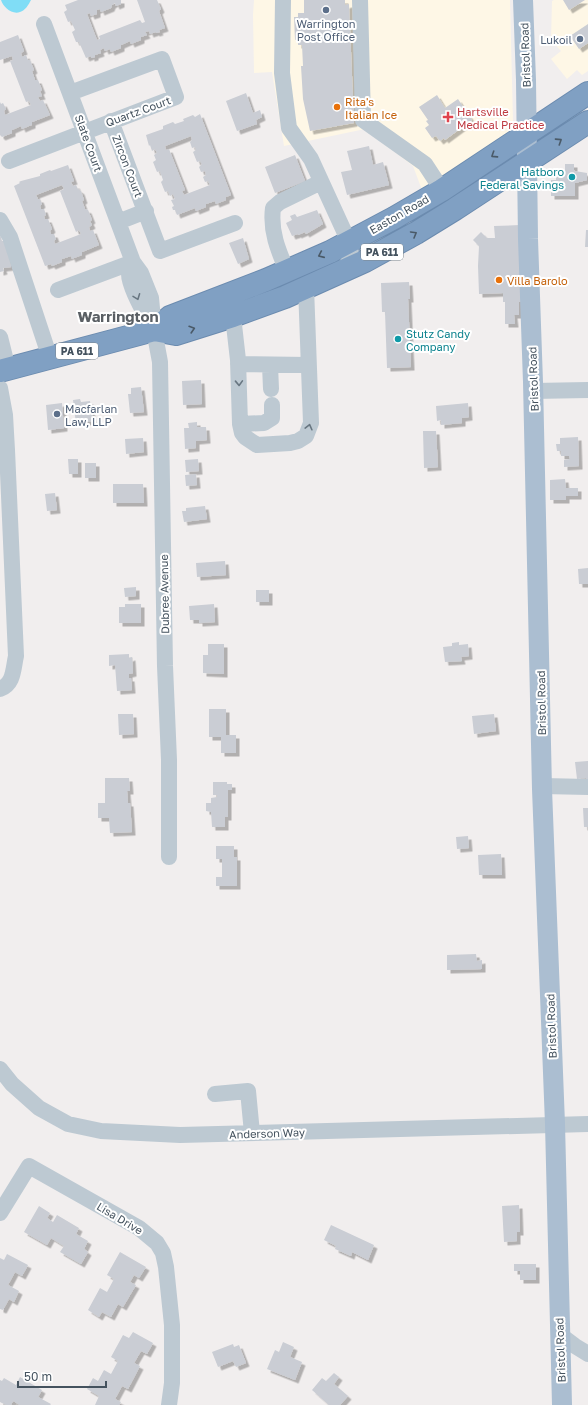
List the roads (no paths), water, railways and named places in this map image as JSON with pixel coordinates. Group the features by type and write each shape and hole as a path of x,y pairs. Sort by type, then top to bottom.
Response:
{"highway":[{"name":"Easton Road","path":"3,376 50,358 154,330 170,317 266,280 349,242 442,190 588,93"},
{"name":"Easton Road","path":"154,330 176,334 233,316 285,297 365,261 416,233 588,122"}],"main road":[{"name":"Bristol Road","path":"522,0 528,161 528,239 542,786 555,1124 562,1405"}],"street":[{"path":"283,0 282,73 288,128 311,159 349,242 352,254 342,272"},
{"path":"360,0 363,120 425,164 442,190"},
{"name":"Slate Court","path":"44,24 133,262 129,272 130,278 140,304 154,330"},
{"name":"Quartz Court","path":"9,161 176,97 162,59 70,93"},
{"name":"Zircon Court","path":"111,121 160,251 234,223"},
{"path":"287,271 278,250 271,221 273,208 280,202 321,182"},
{"name":"Zircon Court","path":"118,222 146,211"},
{"path":"0,220 10,237 50,358"},
{"path":"58,290 133,262"},
{"path":"233,316 238,364 240,424 242,432 245,437 257,445 290,443 298,441 306,436 311,423 306,288"},
{"name":"Dubree Avenue","path":"154,330 160,362 165,658 169,760 169,857"},
{"path":"0,337 5,415 4,468 16,656 11,681 5,687 0,689"},
{"path":"238,364 308,365"},
{"path":"270,365 271,389"},
{"path":"533,391 588,390"},
{"path":"240,424 264,423 272,418 272,405"},
{"path":"542,786 588,787"},
{"name":"Anderson Way","path":"0,1069 12,1084 39,1108 68,1124 102,1131 180,1135 588,1124"},
{"path":"215,1094 248,1091 252,1133"},
{"name":"Lisa Drive","path":"0,1213 29,1166 139,1228 157,1243 163,1253 166,1268 172,1325 172,1382 169,1405"},
{"path":"560,1334 588,1354"}],"water":[{"path":"1,0 31,0 24,10 17,13 8,10"}],"place":[{"name":"Warrington Post Office","path":"326,10"},
{"name":"Lukoil","path":"580,39"},
{"name":"Rita's Italian Ice","path":"337,107"},
{"name":"Hartsville Medical Practice","path":"448,117"},
{"name":"Hatboro Federal Savings","path":"572,177"},
{"name":"Villa Barolo","path":"499,280"},
{"name":"Stutz Candy Company","path":"398,339"},
{"name":"Macfarlan Law, LLP","path":"57,414"}],"district":[{"name":"Warrington","path":"118,316"}]}
